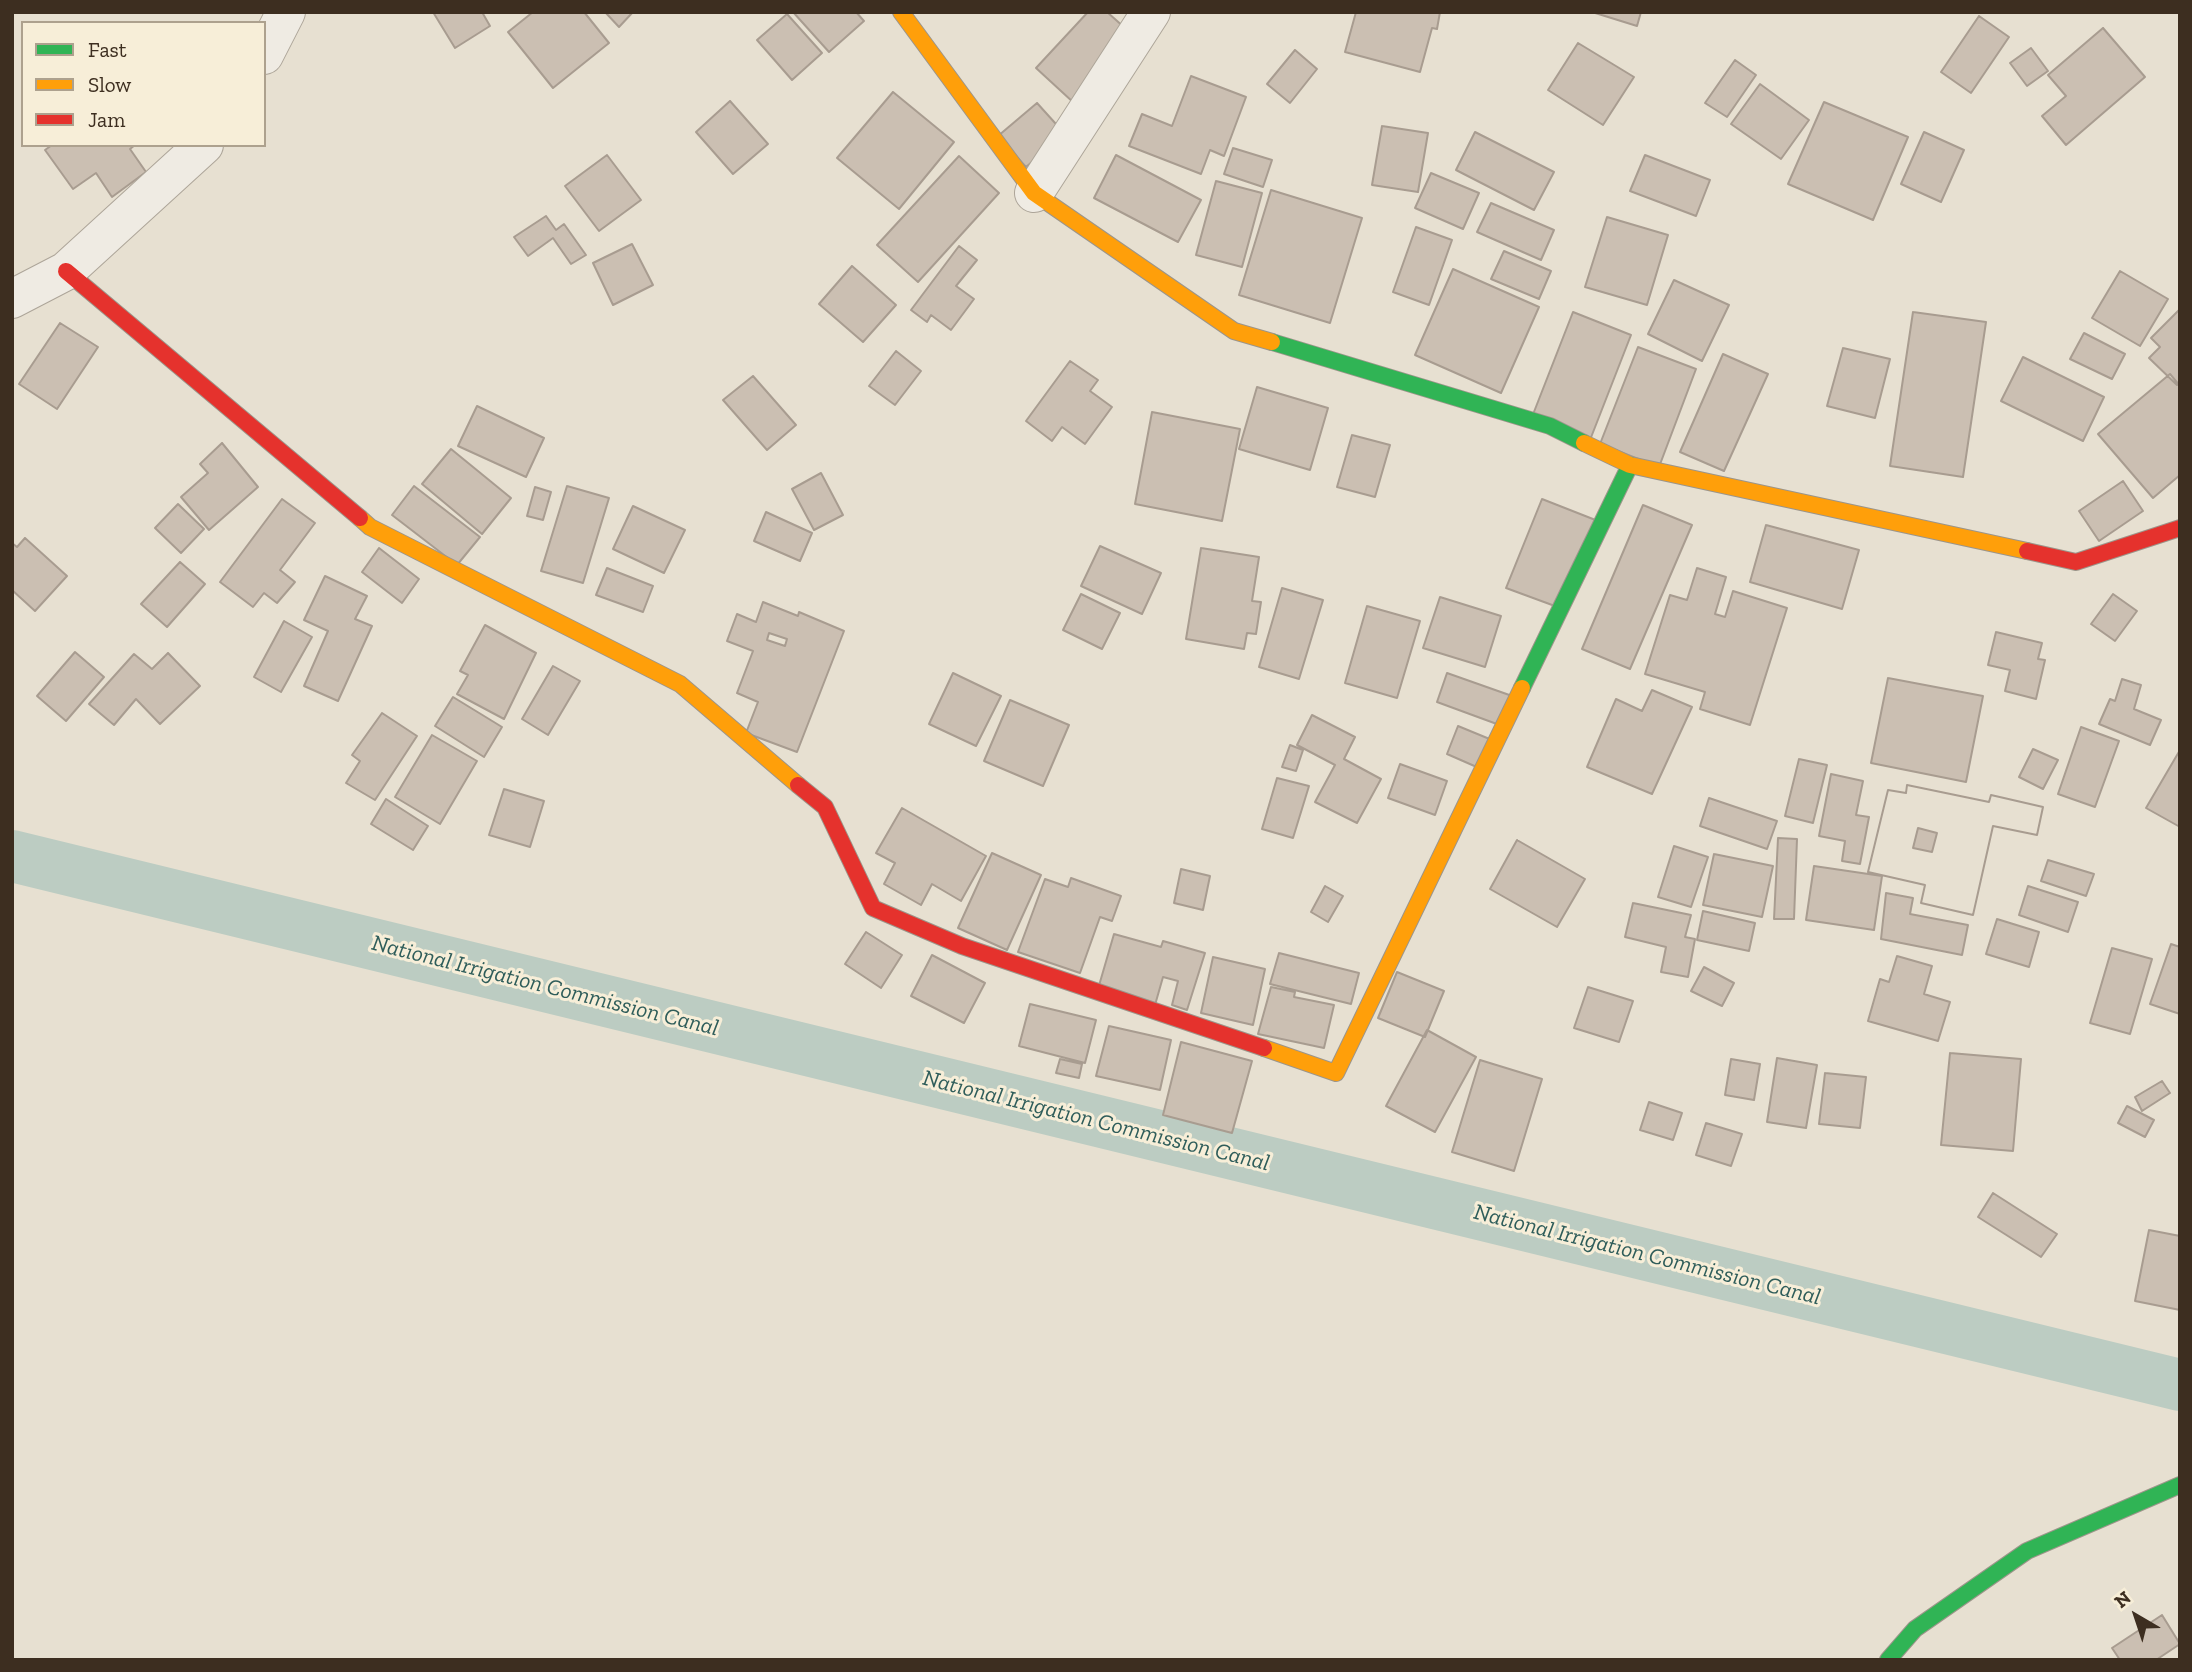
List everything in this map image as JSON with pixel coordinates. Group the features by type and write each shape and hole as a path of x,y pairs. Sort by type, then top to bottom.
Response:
{"street":[{"path":"266,51 286,12"},
{"path":"901,12 1034,193 1234,331 1550,426 1630,465 2076,562 2180,528"},
{"path":"1034,193 1151,12"},
{"path":"12,299 66,271 202,147"},
{"path":"66,271 370,527 680,684 825,807 873,908 962,946 1336,1073 1630,465"},
{"path":"1888,1660 1915,1629 2027,1551 2180,1485"}],"building":[{"path":"433,12 482,12 490,26 455,48"},
{"path":"533,12 584,12 609,43 553,88 508,32"},
{"path":"605,12 633,12 619,27"},
{"path":"793,12 856,12 864,21 829,52"},
{"path":"1088,12 1107,12 1134,36 1074,103 1036,68"},
{"path":"1356,12 1440,12 1437,29 1432,28 1420,72 1345,52"},
{"path":"1592,12 1641,12 1637,26"},
{"path":"787,14 822,53 792,80 757,40"},
{"path":"1979,16 2009,37 1971,93 1941,72"},
{"path":"2103,28 2145,77 2066,145 2042,116 2066,96 2048,75"},
{"path":"1578,43 1634,77 1603,125 1548,90"},
{"path":"2031,48 2048,71 2027,86 2010,63"},
{"path":"1295,50 1317,69 1290,103 1267,84"},
{"path":"1735,60 1756,75 1727,117 1705,103"},
{"path":"1191,76 1246,97 1224,156 1210,150 1201,174 1129,146 1142,114 1172,126"},
{"path":"1760,84 1809,120 1781,159 1731,124"},
{"path":"893,92 954,142 899,209 837,158"},
{"path":"730,101 768,144 733,174 696,132"},
{"path":"1824,102 1908,137 1873,220 1788,184"},
{"path":"1037,103 1065,134 1026,167 998,136"},
{"path":"1382,126 1428,133 1418,192 1372,185"},
{"path":"1475,132 1554,172 1534,210 1456,170"},
{"path":"1924,132 1964,150 1941,202 1901,184"},
{"path":"49,147 132,147 130,149 146,172 112,197 96,173 73,189 45,150"},
{"path":"1233,148 1272,160 1263,187 1224,174"},
{"path":"607,155 641,200 599,231 565,186"},
{"path":"1116,155 1201,200 1178,242 1094,198"},
{"path":"1645,155 1710,180 1696,216 1630,191"},
{"path":"959,156 999,193 918,282 877,245"},
{"path":"1431,173 1479,193 1463,229 1415,208"},
{"path":"1216,181 1262,193 1242,267 1196,255"},
{"path":"1271,190 1362,218 1330,323 1239,295"},
{"path":"1491,203 1554,230 1541,260 1477,232"},
{"path":"546,216 556,230 564,224 586,255 571,264 553,238 528,256 514,237"},
{"path":"1607,217 1668,235 1647,305 1585,287"},
{"path":"1416,227 1452,240 1429,305 1393,292"},
{"path":"632,244 653,285 613,305 593,263"},
{"path":"959,246 977,260 956,286 974,299 951,330 931,315 927,322 911,310"},
{"path":"1504,251 1551,271 1539,299 1491,279"},
{"path":"852,266 896,305 863,342 819,304"},
{"path":"1453,269 1539,307 1501,393 1415,355"},
{"path":"2120,271 2168,299 2140,346 2092,318"},
{"path":"1674,280 1729,305 1702,361 1648,334"},
{"path":"2180,309 2180,382 2177,385 2149,358 2160,347 2151,338"},
{"path":"1573,312 1631,335 1590,440 1532,417"},
{"path":"1913,312 1986,322 1963,477 1890,466"},
{"path":"60,323 98,347 57,409 19,384"},
{"path":"2084,333 2125,354 2112,379 2070,359"},
{"path":"1638,347 1696,369 1659,467 1600,444"},
{"path":"1843,348 1890,359 1875,418 1827,406"},
{"path":"896,351 921,371 895,405 869,386"},
{"path":"1723,354 1768,374 1724,471 1680,452"},
{"path":"2023,357 2104,397 2083,441 2001,401"},
{"path":"1070,361 1098,380 1090,391 1112,407 1085,444 1062,427 1052,441 1026,421"},
{"path":"2170,374 2180,386 2180,475 2153,498 2098,434"},
{"path":"753,376 796,425 767,450 723,400"},
{"path":"1257,387 1328,408 1310,470 1239,449"},
{"path":"477,406 544,438 526,477 458,446"},
{"path":"1152,412 1240,429 1222,521 1135,504"},
{"path":"1352,435 1390,445 1375,497 1337,487"},
{"path":"222,443 258,487 209,530 181,497 208,473 200,464"},
{"path":"451,449 511,498 482,534 422,484"},
{"path":"821,473 843,515 814,530 792,489"},
{"path":"2123,481 2143,511 2099,541 2079,511"},
{"path":"414,486 480,537 457,565 392,515"},
{"path":"567,486 609,498 583,583 541,571"},
{"path":"535,487 551,492 543,520 527,516"},
{"path":"282,499 315,523 280,570 295,582 277,603 264,593 253,607 220,582"},
{"path":"1542,499 1598,521 1563,609 1506,588"},
{"path":"178,504 204,529 181,553 155,528"},
{"path":"1643,505 1692,525 1630,669 1582,649"},
{"path":"633,506 685,530 664,573 613,549"},
{"path":"766,512 812,533 800,561 754,541"},
{"path":"1766,525 1859,550 1842,609 1750,582"},
{"path":"25,538 67,576 35,611 12,590 12,543 17,547"},
{"path":"1100,546 1161,573 1142,614 1081,586"},
{"path":"379,548 419,579 402,603 362,572"},
{"path":"1201,548 1259,557 1252,601 1261,602 1256,634 1247,633 1244,649 1186,639"},
{"path":"180,562 205,584 167,627 141,604"},
{"path":"607,568 653,586 643,612 596,595"},
{"path":"1697,568 1726,577 1715,614 1725,617 1733,591 1787,608 1750,725 1700,709 1705,692 1645,674 1670,595 1687,600"},
{"path":"325,576 367,596 355,619 372,626 338,701 304,686 328,631 304,620"},
{"path":"1282,588 1323,600 1299,679 1259,667"},
{"path":"1081,594 1120,613 1102,649 1063,630"},
{"path":"2113,594 2137,611 2115,641 2091,624"},
{"path":"1440,597 1501,616 1485,667 1423,648"},
{"path":"763,602 798,616 799,612 844,631 797,752 746,733 758,702 737,693 753,651 727,641 737,614 756,622","holes":["769,633 787,639 785,646 767,640"]},
{"path":"1367,606 1420,621 1397,698 1345,683"},
{"path":"284,621 312,637 281,692 254,677"},
{"path":"485,625 536,653 504,719 457,694 468,675 460,671"},
{"path":"1996,632 2042,643 2038,659 2045,660 2036,699 2005,691 2010,670 1988,665"},
{"path":"75,652 104,677 66,721 37,696"},
{"path":"168,653 200,686 160,724 136,699 114,725 89,704 134,654 152,669"},
{"path":"553,666 580,681 548,735 522,719"},
{"path":"953,673 1001,696 976,746 929,724"},
{"path":"1447,673 1515,697 1505,727 1437,702"},
{"path":"1888,678 1983,696 1966,782 1871,763"},
{"path":"2122,679 2141,685 2134,709 2161,720 2150,745 2099,724 2110,699 2115,701"},
{"path":"1652,690 1692,707 1652,794 1587,767 1616,699 1642,711"},
{"path":"453,697 502,727 484,757 435,726"},
{"path":"1010,700 1069,725 1043,786 984,761"},
{"path":"382,713 417,736 375,800 346,783 360,761 352,755"},
{"path":"1312,715 1355,737 1344,759 1381,779 1357,823 1315,802 1335,765 1297,745"},
{"path":"1458,726 1492,740 1479,768 1447,754"},
{"path":"2081,727 2119,741 2095,807 2058,794"},
{"path":"432,735 477,761 440,824 395,797"},
{"path":"1290,745 1303,750 1296,771 1282,767"},
{"path":"2033,749 2058,760 2043,789 2019,777"},
{"path":"2180,750 2180,827 2146,808"},
{"path":"1799,759 1827,765 1813,823 1785,816"},
{"path":"1400,764 1447,781 1435,815 1388,798"},
{"path":"1831,774 1863,781 1856,815 1869,817 1860,864 1842,861 1845,841 1819,836"},
{"path":"1277,778 1309,786 1293,838 1262,829"},
{"path":"1907,785 1989,802 1991,795 2043,807 2037,835 1993,826 1973,915 1921,903 1925,885 1868,872 1888,790 1906,793","holes":["1918,828 1937,833 1932,852 1913,848"]},
{"path":"1907,785 1989,802 1991,795 2043,807 2037,835 1993,826 1973,915 1921,903 1925,885 1868,872 1888,790 1906,793"},
{"path":"504,789 544,801 530,847 489,835"},
{"path":"1709,798 1777,821 1767,849 1700,826"},
{"path":"386,799 428,826 413,850 371,824"},
{"path":"902,808 986,856 961,901 932,884 921,905 884,884 895,863 876,853"},
{"path":"1778,838 1797,839 1794,919 1774,919"},
{"path":"1517,840 1585,879 1557,927 1490,889"},
{"path":"1674,846 1708,857 1691,907 1658,897"},
{"path":"992,853 1041,875 1007,950 958,928"},
{"path":"1714,854 1773,866 1762,917 1703,905"},
{"path":"2048,860 2094,874 2086,896 2041,881"},
{"path":"1814,866 1882,876 1874,930 1806,920"},
{"path":"1181,869 1210,876 1203,910 1174,903"},
{"path":"1071,878 1121,896 1112,921 1100,917 1080,973 1018,952 1045,879 1068,887"},
{"path":"1325,886 1343,896 1328,922 1311,912"},
{"path":"2028,886 2078,902 2068,932 2019,915"},
{"path":"1886,893 1913,898 1910,914 1968,925 1962,955 1881,939"},
{"path":"1633,903 1691,915 1685,937 1695,939 1688,977 1661,972 1666,947 1625,937"},
{"path":"1703,911 1755,923 1749,951 1697,940"},
{"path":"1997,919 2039,932 2029,967 1986,954"},
{"path":"866,932 902,955 881,988 845,964"},
{"path":"1114,934 1161,947 1163,941 1205,953 1187,1010 1172,1005 1178,981 1163,977 1155,1005 1098,989"},
{"path":"2171,944 2180,947 2180,1014 2150,1004"},
{"path":"2112,948 2152,959 2130,1034 2090,1023"},
{"path":"1279,953 1359,973 1351,1004 1270,984"},
{"path":"932,955 985,983 964,1023 911,996"},
{"path":"1897,956 1932,966 1924,994 1950,1002 1938,1041 1868,1021 1880,979 1889,982"},
{"path":"1213,957 1265,969 1253,1025 1201,1013"},
{"path":"1704,967 1734,983 1722,1006 1691,991"},
{"path":"1397,972 1444,991 1425,1037 1378,1018"},
{"path":"1271,987 1295,992 1294,997 1334,1005 1324,1048 1258,1034"},
{"path":"1588,987 1633,1001 1619,1042 1574,1028"},
{"path":"1030,1004 1096,1020 1085,1063 1019,1046"},
{"path":"1109,1026 1171,1040 1160,1090 1096,1076"},
{"path":"1427,1030 1476,1057 1435,1132 1386,1106"},
{"path":"1181,1042 1252,1061 1232,1133 1163,1115"},
{"path":"1950,1053 2021,1059 2013,1151 1941,1145"},
{"path":"1777,1058 1817,1065 1806,1128 1767,1122"},
{"path":"1060,1059 1082,1064 1079,1078 1056,1073"},
{"path":"1731,1059 1760,1064 1754,1100 1725,1095"},
{"path":"1480,1060 1542,1079 1514,1171 1452,1152"},
{"path":"1825,1073 1866,1077 1860,1128 1819,1124"},
{"path":"2162,1081 2170,1093 2142,1111 2135,1097"},
{"path":"1649,1102 1682,1113 1673,1140 1640,1130"},
{"path":"2127,1106 2154,1120 2145,1137 2118,1123"},
{"path":"1706,1123 1742,1134 1731,1166 1696,1155"},
{"path":"1993,1193 2057,1234 2041,1257 1978,1217"},
{"path":"2149,1230 2180,1236 2180,1310 2135,1301"},
{"path":"2162,1615 2180,1644 2156,1660 2120,1660 2112,1648"}],"waterway":[{"name":"National Irrigation Commission Canal","path":"12,856 2180,1385"}],"traffic: fast":[{"path":"1272,342 1550,426 1584,443"},
{"path":"1522,688 1630,465"},
{"path":"1888,1660 1915,1629 2027,1551 2180,1485"}],"traffic: slow":[{"path":"901,12 1034,193 1234,331 1272,342"},
{"path":"1584,443 1630,465 2027,551"},
{"path":"360,518 370,527 680,684 798,785"},
{"path":"1264,1048 1336,1073 1522,688"}],"traffic: jam":[{"path":"66,271 360,518"},
{"path":"2027,551 2076,562 2180,528"},
{"path":"798,785 825,807 873,908 962,946 1264,1048"}]}
